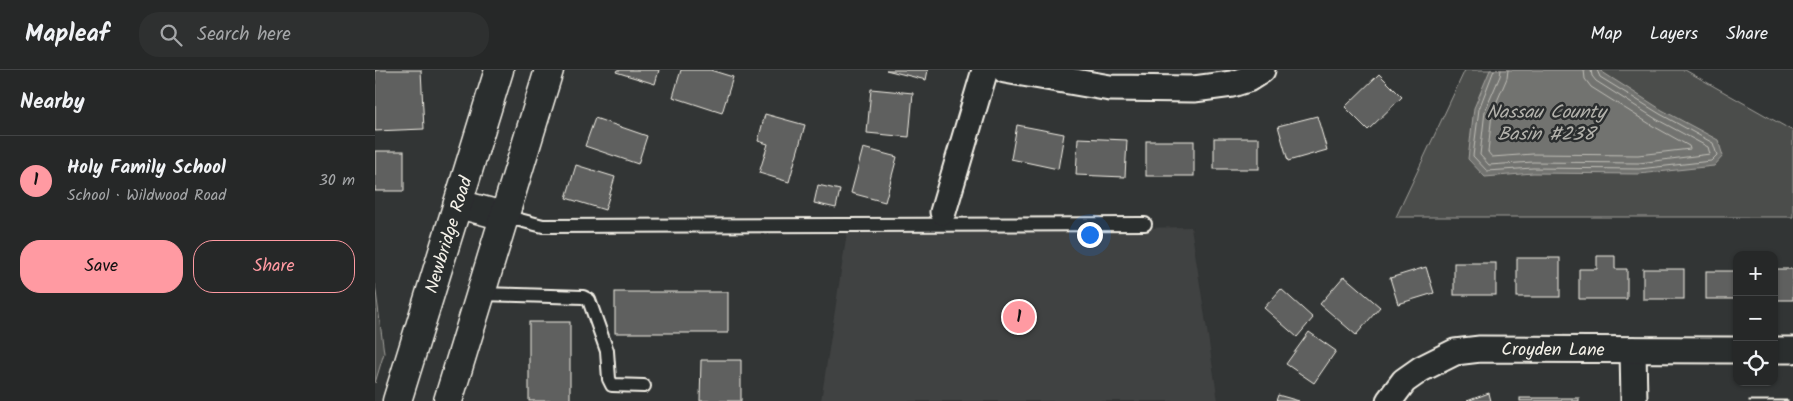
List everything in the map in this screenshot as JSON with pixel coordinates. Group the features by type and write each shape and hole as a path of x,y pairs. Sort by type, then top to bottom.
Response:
{"main road":[{"name":"Newbridge Road","path":"397,401 499,70"},
{"path":"448,401 549,70"},
{"path":"458,204 505,216"}],"street":[{"path":"943,212 985,70"},
{"path":"1005,70 1110,88 1194,89 1232,84 1248,79 1262,70"},
{"name":"Croyden Lane","path":"1389,401 1405,381 1421,369 1455,352 1480,349 1733,350"},
{"path":"1633,350 1634,401"},
{"path":"1778,350 1793,350"}],"lane":[{"path":"505,216 543,226 1145,224"},
{"path":"481,294 583,297 589,300 607,351 609,379 612,385 644,386"}],"shaded area":[{"path":"1465,70 1685,70 1793,131 1793,217 1396,217"},
{"path":"1191,227 1218,401 821,401 847,233"},
{"path":"375,284 384,353 375,383"}],"water":[{"name":"Nassau County Basin #238","path":"1490,70 1599,70 1662,110 1718,140 1723,156 1714,166 1639,174 1533,173 1485,177 1468,159 1474,108"}],"building":[{"path":"375,70 421,70 424,129 375,131"},
{"path":"617,70 659,70 655,84 616,72"},
{"path":"681,70 710,70 733,77 722,113 673,97"},
{"path":"886,70 928,70 926,80"},
{"path":"1379,74 1402,97 1368,130 1345,107"},
{"path":"871,89 913,93 909,137 867,133"},
{"path":"765,114 805,125 789,182 759,173 768,144 758,141"},
{"path":"1317,116 1327,150 1288,161 1278,126"},
{"path":"595,118 647,136 638,164 585,146"},
{"path":"1017,125 1064,134 1058,169 1011,159"},
{"path":"1078,138 1127,140 1125,177 1076,175"},
{"path":"1214,138 1259,138 1259,169 1214,169"},
{"path":"1146,141 1194,141 1194,176 1146,176"},
{"path":"863,148 897,157 885,202 851,193"},
{"path":"375,151 404,151 404,191 375,191"},
{"path":"576,165 615,177 605,210 566,198"},
{"path":"818,185 840,190 836,208 814,203"},
{"path":"1597,256 1615,256 1615,269 1627,269 1627,299 1579,299 1579,269 1597,269"},
{"path":"1517,258 1560,258 1560,297 1517,297"},
{"path":"1454,263 1496,263 1496,295 1454,295"},
{"path":"1426,267 1434,293 1398,304 1390,278"},
{"path":"1643,269 1684,269 1684,299 1643,299"},
{"path":"1778,269 1793,269 1793,300 1778,300"},
{"path":"1706,271 1733,271 1733,299 1706,299"},
{"path":"1344,276 1380,307 1356,335 1320,304"},
{"path":"1281,289 1313,318 1297,337 1264,308"},
{"path":"615,292 728,292 728,333 615,333"},
{"path":"529,322 570,322 570,401 529,401"},
{"path":"1309,332 1336,351 1314,383 1286,364"},
{"path":"701,360 741,360 741,401 700,401"},
{"path":"1489,393 1491,401 1467,401"},
{"path":"1278,395 1299,401 1276,401"},
{"path":"1520,398 1579,398 1579,401 1520,401"},
{"path":"1788,400 1788,401 1749,401"}],"place":[{"name":"Holy Family School","path":"1019,317"}]}
